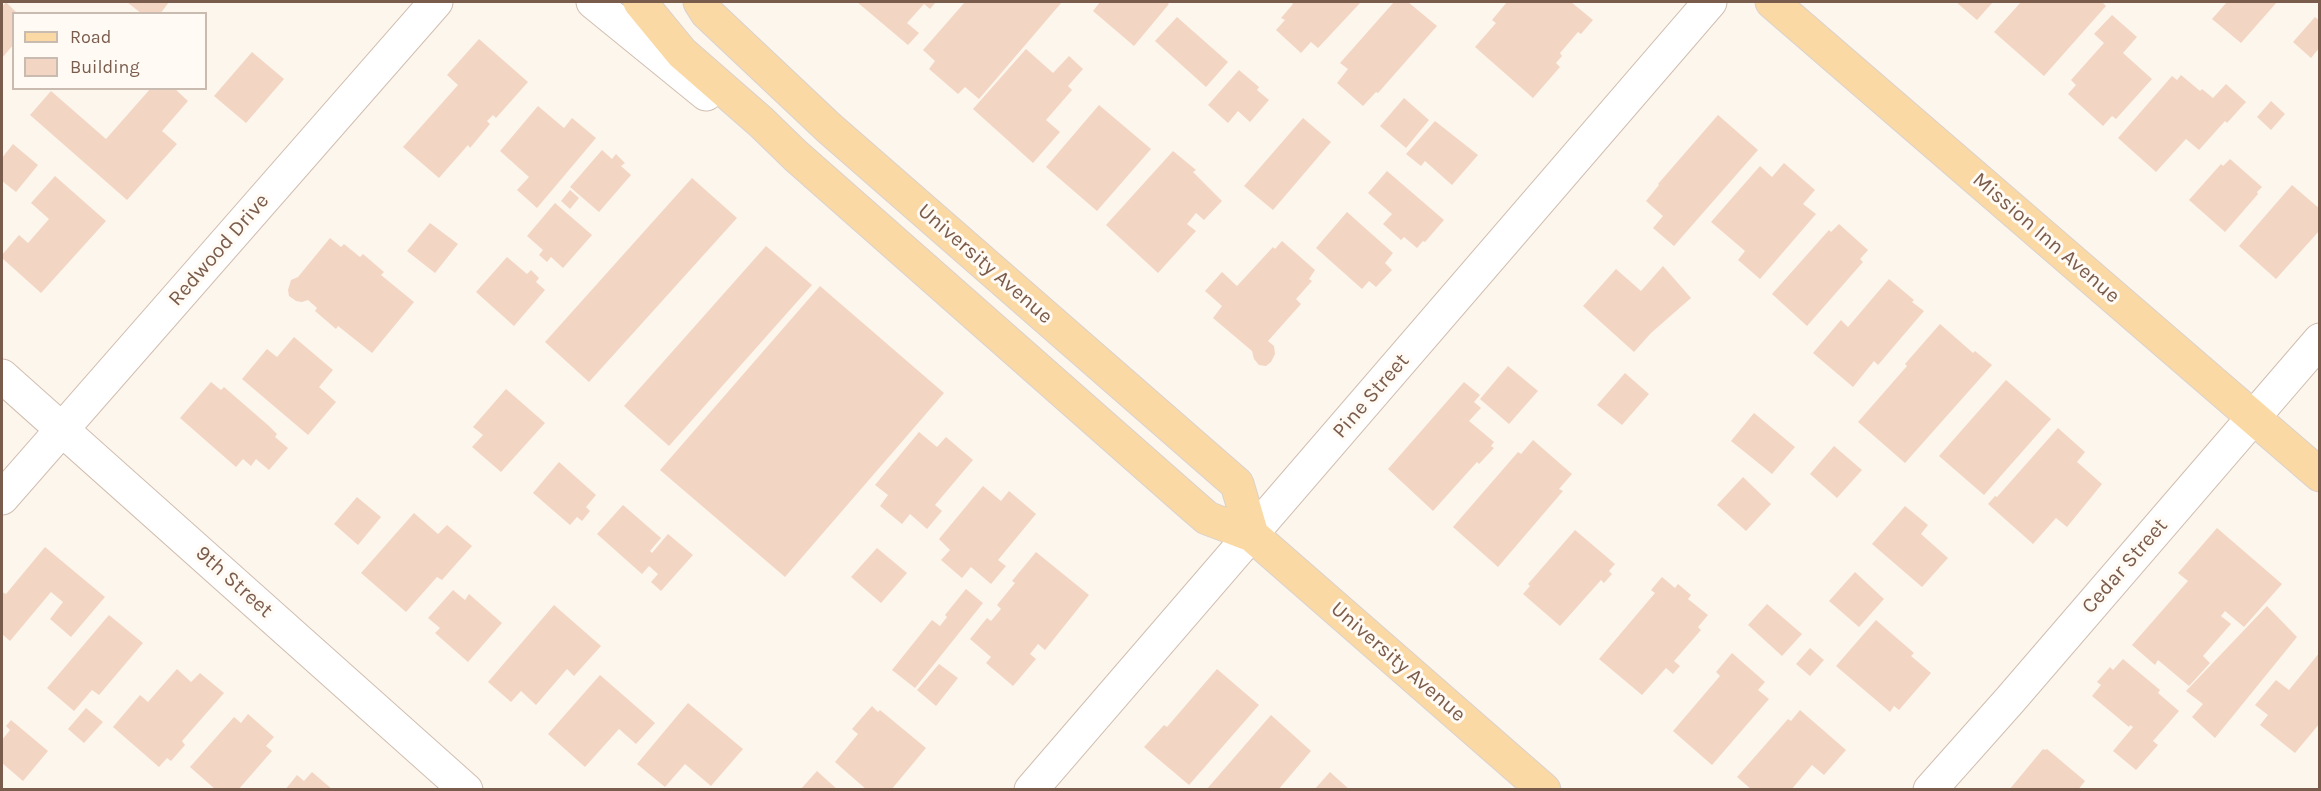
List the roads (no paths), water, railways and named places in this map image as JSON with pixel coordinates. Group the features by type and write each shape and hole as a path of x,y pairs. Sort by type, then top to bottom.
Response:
{"main road":[{"name":"University Avenue","path":"640,2 682,53 1207,518 1252,535 1544,789"},
{"name":"University Avenue","path":"700,2 707,13 829,128 1237,484 1252,535"},
{"name":"Mission Inn Avenue","path":"1772,2 2319,475"}],"street":[{"name":"Redwood Drive","path":"2,498 435,2"},
{"name":"University Avenue","path":"593,2 756,135 796,156"},
{"name":"Pine Street","path":"1031,789 1710,2"},
{"name":"Cedar Street","path":"1930,789 2010,700 2319,340"},
{"name":"9th Street","path":"2,376 466,789"}]}
